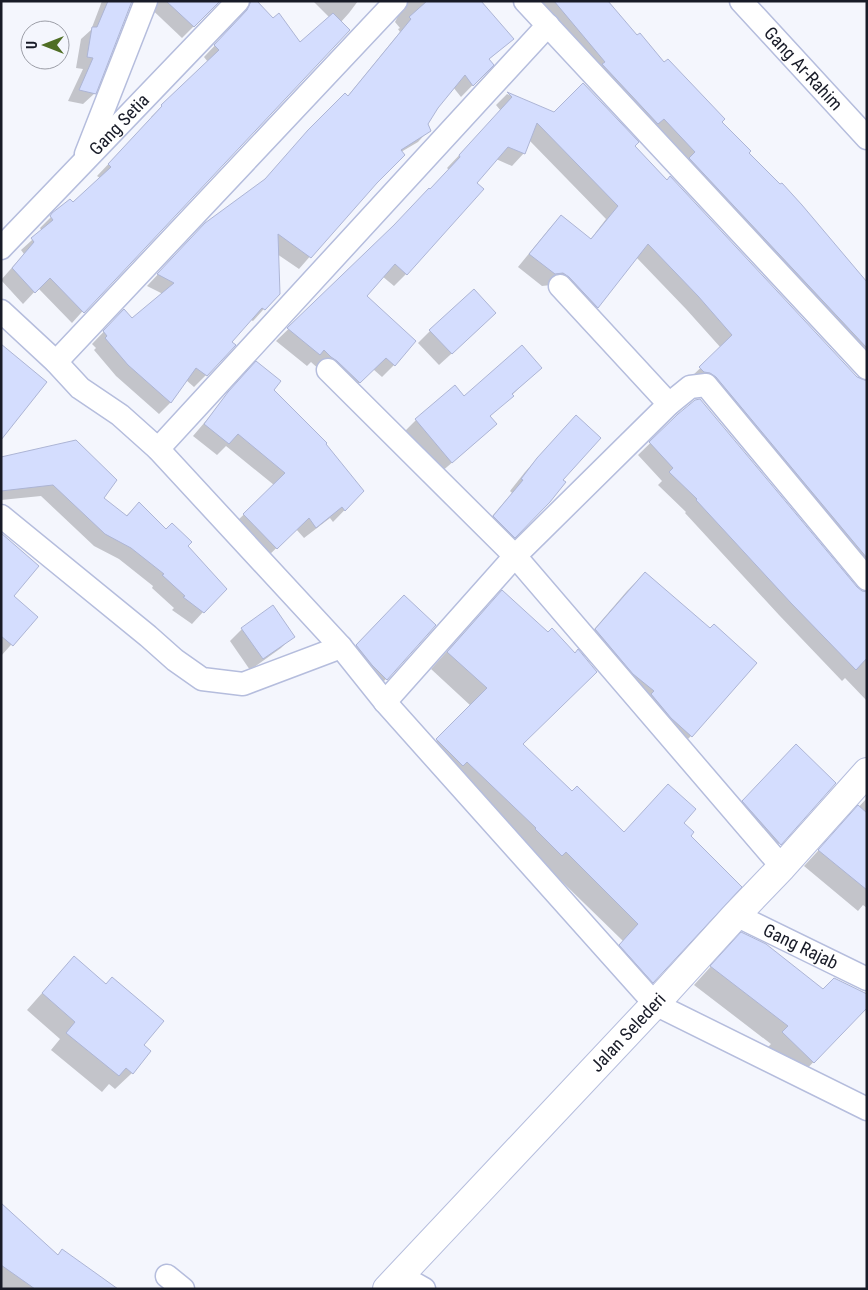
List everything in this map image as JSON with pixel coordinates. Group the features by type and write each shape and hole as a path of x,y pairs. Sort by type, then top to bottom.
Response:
{"street":[{"path":"82,165 146,1"},
{"name":"Gang Setia","path":"1,248 238,1"},
{"path":"56,362 396,1"},
{"path":"525,1 867,368"},
{"name":"Gang Ar-Rahim","path":"741,1 867,138"},
{"path":"158,449 548,25"},
{"path":"560,286 668,404"},
{"path":"1,311 56,362 80,388 120,415 158,449 341,647 385,702 655,1004 867,1109"},
{"path":"328,370 515,556 782,867"},
{"path":"385,702 515,556 668,404 690,387 706,385 867,579"},
{"path":"1,516 176,660 202,679 243,684 341,647"},
{"name":"Jalan Selederi","path":"394,1282 655,1004 867,772"},
{"name":"Gang Rajab","path":"736,915 867,979"},
{"path":"394,1282 424,1289"}],"building":[{"path":"108,1 132,1 96,94 79,90 93,58 87,57 92,27 97,27"},
{"path":"166,1 220,1 194,27"},
{"path":"251,1 257,1 273,18 279,13 300,42 333,13 350,30 84,313 50,278 35,293 12,268 34,242 31,238 53,220 50,216 52,213 70,199 73,202 111,167 108,164 161,105 219,50 214,45 247,10"},
{"path":"427,1 481,1 514,39 489,59 494,65 473,86 465,75 438,108 428,124 431,131 401,150 405,155 377,183 311,258 278,234 280,294 265,310 262,308 232,342 236,345 207,376 196,368 171,403 128,365 105,338 107,336 103,331 124,309 132,318 174,283 157,274 205,223 265,179 308,130 345,93 348,96 411,19 409,17"},
{"path":"554,1 608,1 637,35 640,33 664,62 668,59 725,119 722,122 751,151 749,153 780,184 782,183 867,282 867,348 689,158 695,152 664,119 658,124 602,64 605,62"},
{"path":"583,83 639,142 635,146 667,180 670,176 857,377 867,381 867,558 716,377 704,372 699,367 732,335 648,244 598,308 569,277 563,273 555,274 529,254 561,215 591,239 618,206 537,123 525,154 508,147 477,183 484,189 407,275 395,264 367,296 416,341 395,366 386,358 360,383 324,350 320,355 287,328 394,225 460,157 459,155 512,97 507,92 554,112"},
{"path":"474,289 496,313 452,354 429,330"},
{"path":"1,344 47,382 1,440"},
{"path":"522,345 542,368 512,394 514,396 490,416 497,424 452,463 415,419 455,385 464,396"},
{"path":"256,361 281,381 274,390 327,443 364,491 345,511 342,507 316,528 309,518 277,549 243,514 285,473 238,434 229,444 204,424 228,392"},
{"path":"700,399 857,587 867,592 867,658 856,670 791,603 697,499 669,472 673,468 649,442 678,414 695,400"},
{"path":"576,415 601,438 563,480 566,482 550,502 515,538 493,516 523,480 521,479 537,458"},
{"path":"76,440 117,480 104,498 127,516 139,502 166,529 172,523 192,542 188,546 227,589 204,613 183,597 185,596 162,575 164,574 131,548 105,534 53,485 1,491 1,457"},
{"path":"1,533 39,566 14,596 38,617 13,646 1,636"},
{"path":"645,572 710,628 714,624 757,663 692,737 671,718 651,694 654,691 633,674 595,629"},
{"path":"502,590 548,632 552,628 575,653 578,649 597,672 523,744 572,791 577,786 624,832 668,784 696,809 684,823 694,832 691,836 742,887 653,983 619,945 638,924 566,852 562,856 536,828 467,762 463,766 436,739 487,688 447,652"},
{"path":"404,595 436,625 387,680 356,645"},
{"path":"273,605 295,637 263,659 241,628"},
{"path":"796,744 836,783 781,845 742,801"},
{"path":"858,805 867,813 867,890 818,850"},
{"path":"741,932 766,944 823,989 834,978 867,994 867,1008 814,1063 782,1032 788,1026 710,966"},
{"path":"74,956 106,984 112,977 164,1021 144,1045 151,1051 133,1074 126,1068 119,1076 66,1033 75,1022 42,993"},
{"path":"1,1203 58,1255 62,1249 118,1289 35,1289 1,1265"}]}
